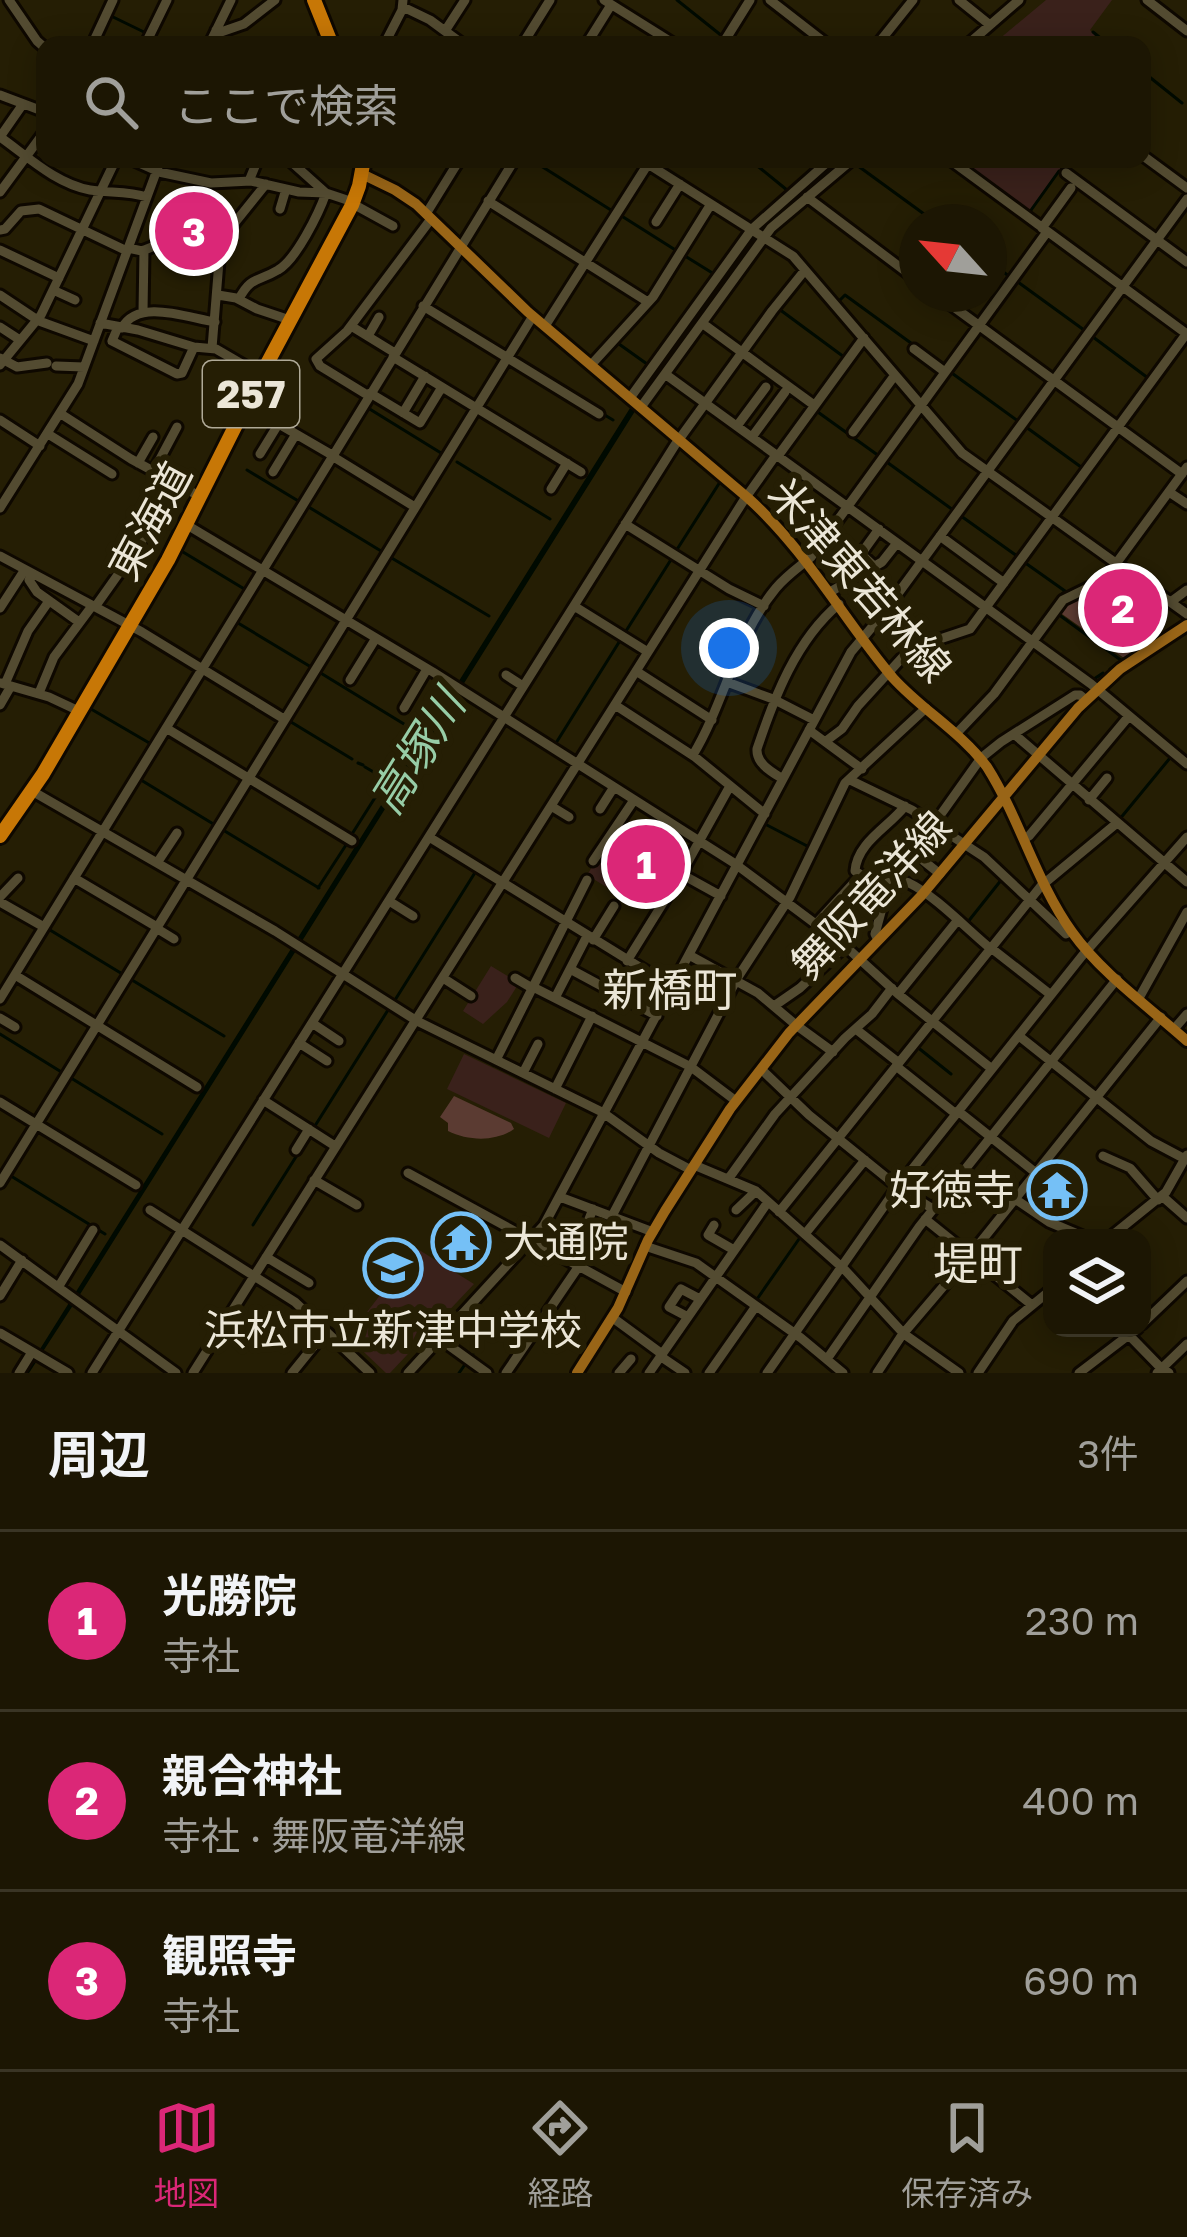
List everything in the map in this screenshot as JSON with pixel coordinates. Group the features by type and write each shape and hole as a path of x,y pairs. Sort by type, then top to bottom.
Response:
{"highway":[{"path":"314,0 328,36"},
{"name":"東海道","path":"2,827 32,791 81,712 187,525 245,404 353,203 362,168"}],"main road":[{"name":"米津東若林線","path":"366,168 401,193 532,316 777,525 888,671 981,758 1071,931 1187,1041"},
{"name":"舞阪竜洋線","path":"582,1372 652,1232 692,1167 796,1025 924,893 1086,700 1139,656 1187,626"}],"street":[{"path":"9,0 36,40"},
{"path":"96,36 113,0"},
{"path":"149,36 166,0"},
{"path":"214,0 230,3 217,36"},
{"path":"222,30 244,24 275,0"},
{"path":"448,36 465,0"},
{"path":"528,36 547,5 529,0"},
{"path":"728,36 750,0"},
{"path":"770,0 816,36"},
{"path":"884,36 913,0"},
{"path":"959,0 990,25"},
{"path":"977,36 1019,0"},
{"path":"1150,1 1187,31"},
{"path":"591,36 608,2 662,36"},
{"path":"388,36 403,4 447,36"},
{"path":"222,30 227,36"},
{"path":"0,95 36,106"},
{"path":"23,104 0,137 36,163"},
{"path":"0,192 36,143"},
{"path":"1151,162 1187,188"},
{"path":"43,168 88,189 147,197"},
{"path":"84,367 16,367 1,361 37,320 112,168"},
{"path":"150,168 211,183 249,181 326,193 393,226"},
{"path":"0,508 5,490 40,446 78,384 157,168"},
{"path":"249,181 254,168"},
{"path":"298,168 326,193"},
{"path":"442,387 419,423 316,359 351,326 428,217 455,168"},
{"path":"0,999 509,168"},
{"path":"545,326 642,168"},
{"path":"656,168 793,256 962,453 1187,614"},
{"path":"636,403 758,234 822,168"},
{"path":"636,403 665,374 758,234 842,168"},
{"path":"826,741 842,729 912,647 970,629 1187,334 961,168"},
{"path":"1066,173 1187,262"},
{"path":"212,348 219,257 229,230 266,184"},
{"path":"656,222 680,184"},
{"path":"280,209 286,189"},
{"path":"693,755 764,606 848,506 979,326 1067,190"},
{"path":"239,299 250,282 284,267 326,193"},
{"path":"807,197 899,266"},
{"path":"408,1373 533,1240 848,657 1187,199"},
{"path":"488,202 648,302"},
{"path":"591,365 648,302 711,204"},
{"path":"0,230 21,211 39,209 128,249 144,250 167,242 219,257"},
{"path":"290,228 304,235"},
{"path":"143,312 144,250"},
{"path":"1,253 59,278"},
{"path":"92,1373 679,439 805,270"},
{"path":"53,290 75,300"},
{"path":"218,295 290,320"},
{"path":"0,296 37,320 94,341"},
{"path":"423,306 599,414"},
{"path":"194,347 182,373 174,373 112,340 128,319 143,312 215,322"},
{"path":"956,734 995,693 1063,600 1104,580 1185,470 960,312"},
{"path":"0,1183 532,316"},
{"path":"368,336 379,317"},
{"path":"100,323 212,348 261,375"},
{"path":"351,326 581,472"},
{"path":"706,326 814,405"},
{"path":"0,327 20,340"},
{"path":"193,1373 746,496 864,338"},
{"path":"914,349 945,372"},
{"path":"167,388 174,373"},
{"path":"665,374 1033,641 1187,764"},
{"path":"853,432 895,375"},
{"path":"403,413 425,376"},
{"path":"737,426 766,387"},
{"path":"752,437 785,392"},
{"path":"245,404 415,507"},
{"path":"61,414 202,497"},
{"path":"0,420 40,446"},
{"path":"260,454 279,424"},
{"path":"153,472 177,427"},
{"path":"48,434 112,474"},
{"path":"273,472 296,434"},
{"path":"138,463 153,437"},
{"path":"551,489 567,463"},
{"path":"39,693 50,664 79,622 183,487"},
{"path":"1169,492 1187,504"},
{"path":"626,524 764,606"},
{"path":"187,525 428,669 737,866 845,946 992,1069"},
{"path":"874,566 862,554 879,530"},
{"path":"940,536 1004,583"},
{"path":"830,592 882,562 897,543"},
{"path":"0,556 131,626 284,719"},
{"path":"28,573 32,585 79,622"},
{"path":"0,608 28,573"},
{"path":"1172,601 1187,590"},
{"path":"0,705 28,632 50,601"},
{"path":"783,778 762,764 757,749 773,699 820,620 838,604"},
{"path":"574,606 648,652"},
{"path":"350,680 376,638"},
{"path":"404,708 428,669"},
{"path":"636,670 712,720"},
{"path":"506,675 524,686"},
{"path":"727,682 773,699 862,769"},
{"path":"5,684 81,712"},
{"path":"878,940 875,935 890,877 981,758 1075,695 1086,700"},
{"path":"615,705 693,755 764,814"},
{"path":"612,1216 850,780 926,708"},
{"path":"1024,839 1130,716"},
{"path":"166,728 352,841"},
{"path":"1014,734 1187,882"},
{"path":"749,767 757,757"},
{"path":"1089,800 1107,778"},
{"path":"850,780 905,806 991,862 1066,934 1071,931"},
{"path":"627,961 683,875 730,786"},
{"path":"600,808 614,787"},
{"path":"32,791 296,944 417,1021 605,1114 692,1167 755,1191 841,1266 904,1334 959,1373"},
{"path":"593,861 634,800"},
{"path":"551,806 569,818"},
{"path":"905,806 861,851 854,867 860,876 890,877 912,885 1051,995"},
{"path":"779,1212 1030,900 1117,824"},
{"path":"766,1373 898,1186 1187,832"},
{"path":"157,863 176,833"},
{"path":"429,837 672,988"},
{"path":"910,850 940,874"},
{"path":"683,875 721,896"},
{"path":"816,924 860,876"},
{"path":"18,878 0,899 44,927"},
{"path":"74,878 174,939"},
{"path":"496,1060 587,880"},
{"path":"389,901 413,916"},
{"path":"555,998 614,906"},
{"path":"1139,998 1187,912"},
{"path":"729,1178 773,1116 957,921"},
{"path":"774,1006 845,946"},
{"path":"689,955 737,980 833,1052"},
{"path":"570,969 657,1016"},
{"path":"15,975 197,1087"},
{"path":"443,978 471,996"},
{"path":"515,978 691,1067 736,1101"},
{"path":"645,1246 690,1260 794,1333 833,1368 870,1297 929,1214 1117,979"},
{"path":"1174,1029 1187,1014"},
{"path":"555,1088 592,1016"},
{"path":"877,1373 1161,1017"},
{"path":"0,1018 15,1027"},
{"path":"312,1023 339,1041"},
{"path":"857,1030 1036,1173"},
{"path":"1019,1036 1155,1144 1186,1157 1160,1198 1120,1229"},
{"path":"299,1043 327,1061"},
{"path":"524,1073 538,1044"},
{"path":"761,1069 1033,1305"},
{"path":"263,1100 335,1146"},
{"path":"0,1102 136,1185"},
{"path":"296,1150 309,1130"},
{"path":"1103,1156 1130,1168 1187,1218"},
{"path":"805,1234 865,1160"},
{"path":"408,1173 626,1292"},
{"path":"314,1180 357,1205"},
{"path":"736,1210 755,1191"},
{"path":"560,1197 652,1232"},
{"path":"1015,1199 1065,1229"},
{"path":"649,1373 768,1202"},
{"path":"506,1373 576,1264 593,1209"},
{"path":"150,1210 295,1302 370,1373"},
{"path":"714,1225 708,1235 734,1250"},
{"path":"59,1286 93,1230"},
{"path":"0,1245 176,1373"},
{"path":"266,1257 309,1282"},
{"path":"0,1295 22,1260"},
{"path":"1151,1313 1187,1281"},
{"path":"688,1317 669,1306 681,1289 700,1299"},
{"path":"984,1371 1009,1326 1043,1297"},
{"path":"709,1373 756,1306"},
{"path":"613,1318 685,1373"},
{"path":"292,1373 326,1330"},
{"path":"0,1333 68,1373"},
{"path":"1079,1373 1123,1337"},
{"path":"1139,1337 1163,1372 1187,1344"},
{"path":"440,1339 487,1373"},
{"path":"20,1373 38,1355"},
{"path":"33,1373 38,1355"},
{"path":"619,1373 631,1359"}],"shaded area":[{"path":"1046,0 1112,0 1090,30 1094,36 1003,36"},
{"path":"970,168 1067,168 1058,171 1029,211"},
{"path":"1114,571 1164,604 1124,658 1059,610"},
{"path":"602,851 663,894 654,908 646,903 642,909 587,875"},
{"path":"491,966 519,983 483,1024 463,1011"},
{"path":"464,1054 566,1103 549,1138 447,1089"},
{"path":"454,1096 511,1123 514,1129 482,1139 448,1131 448,1123 440,1117"},
{"path":"416,1248 474,1284 386,1373 348,1337"}],"water":[{"name":"高塚川","path":"827,168 837,168 783,213 637,408 79,1296 25,1373 642,389 762,224"}],"waterway":[{"path":"677,0 722,36"},
{"path":"111,16 146,33"},
{"path":"1093,32 1098,36"},
{"path":"1151,78 1182,103"},
{"path":"544,168 614,212"},
{"path":"760,168 787,190"},
{"path":"861,168 910,204"},
{"path":"1029,213 1059,171 1063,174"},
{"path":"620,215 677,251"},
{"path":"685,256 714,274"},
{"path":"1015,280 1084,330"},
{"path":"838,302 845,295 915,346"},
{"path":"779,309 844,357"},
{"path":"1093,337 1148,378"},
{"path":"619,344 647,364"},
{"path":"949,371 1018,421"},
{"path":"368,408 441,453"},
{"path":"815,410 879,456"},
{"path":"603,414 613,420"},
{"path":"1026,427 1081,467"},
{"path":"884,460 953,510"},
{"path":"457,462 550,519"},
{"path":"247,470 300,502"},
{"path":"676,551 720,482"},
{"path":"307,506 381,551"},
{"path":"961,516 1017,556"},
{"path":"827,543 857,573"},
{"path":"183,552 246,590"},
{"path":"390,557 489,616"},
{"path":"626,631 672,558"},
{"path":"1024,562 1065,591 1062,594"},
{"path":"860,577 867,589"},
{"path":"1058,614 1122,661 1110,669"},
{"path":"238,623 311,667"},
{"path":"556,743 621,639"},
{"name":"高塚川","path":"319,672 417,732"},
{"path":"1094,679 1103,673"},
{"name":"高塚川","path":"463,698 498,719"},
{"path":"824,713 828,704"},
{"path":"91,709 151,744"},
{"path":"815,729 822,715"},
{"path":"291,722 352,759"},
{"path":"517,731 531,739"},
{"path":"784,787 811,736"},
{"path":"1119,820 1170,758"},
{"name":"高塚川","path":"358,763 363,765"},
{"name":"高塚川","path":"365,767 377,774"},
{"path":"141,780 215,825"},
{"name":"高塚川","path":"352,834 383,785"},
{"path":"780,795 765,824 809,847"},
{"path":"223,830 319,888"},
{"path":"318,888 346,845"},
{"path":"395,1000 476,871"},
{"path":"967,923 1002,879"},
{"path":"50,930 124,975"},
{"path":"132,980 224,1036"},
{"path":"313,1129 388,1010"},
{"path":"0,1034 63,1073"},
{"path":"916,1046 951,1074"},
{"path":"71,1078 162,1134"},
{"path":"253,1225 299,1152"},
{"path":"11,1176 105,1234"},
{"path":"755,1302 799,1239"},
{"path":"469,1358 480,1346"},
{"path":"459,1373 466,1363"}],"place":[{"name":"観照寺","path":"194,231"},
{"name":"親合神社","path":"1123,608"},
{"name":"光勝院","path":"646,864"},
{"name":"好徳寺","path":"1057,1190"},
{"name":"大通院","path":"461,1242"},
{"name":"浜松市立新津中学校","path":"393,1268"}],"district":[{"name":"新橋町","path":"670,990"},
{"name":"堤町","path":"978,1264"}]}
